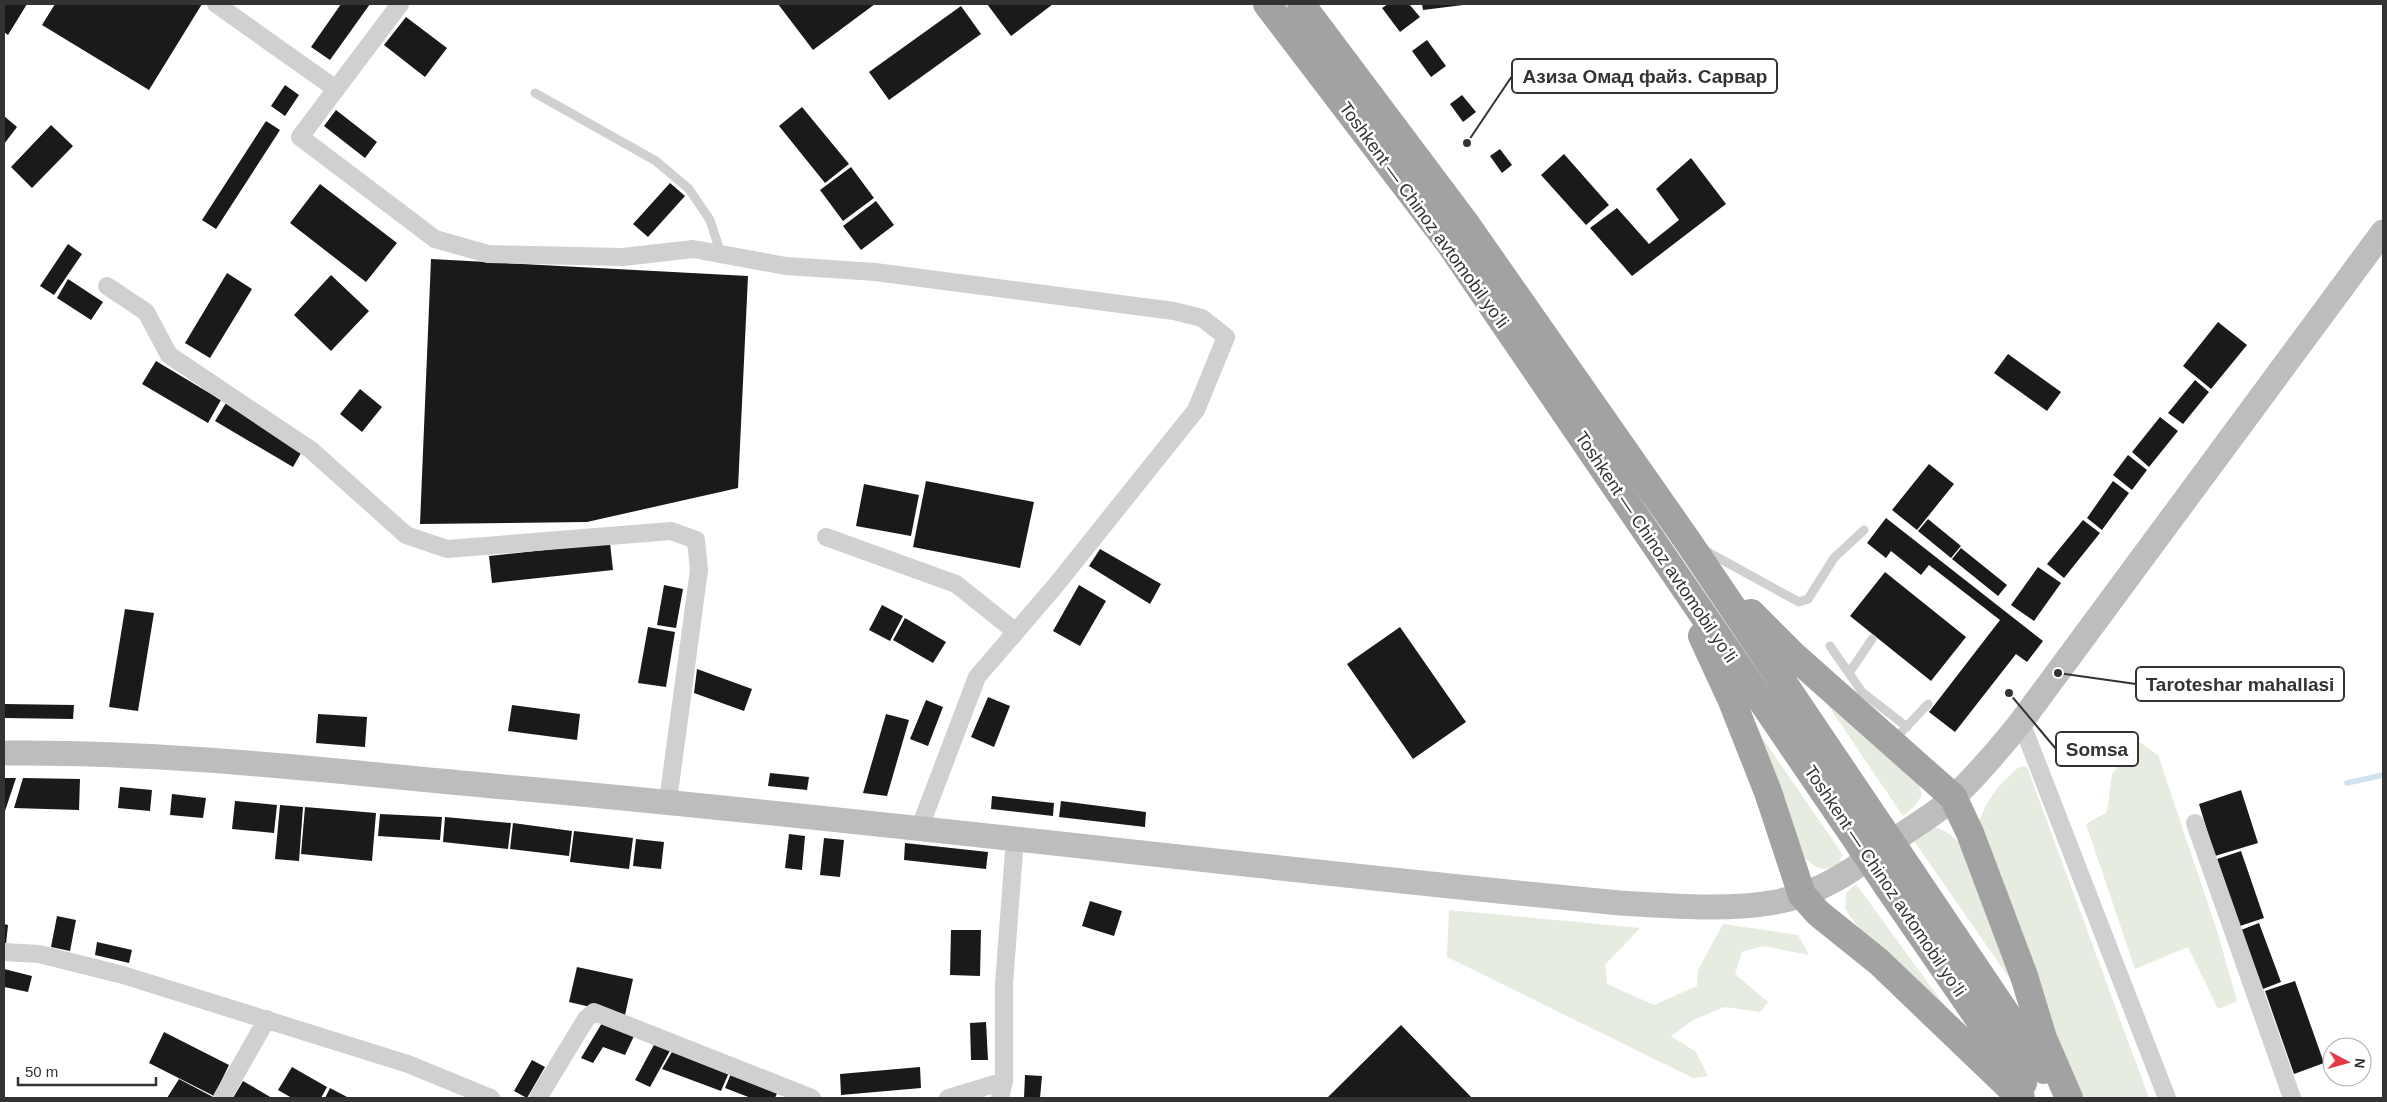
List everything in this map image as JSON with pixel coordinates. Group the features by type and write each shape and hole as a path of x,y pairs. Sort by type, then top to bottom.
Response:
{"highway":[{"name":"Toshkent — Chinoz avtomobil yoʻli","path":"1267,4 1450,244 2033,1098"},
{"name":"Toshkent — Chinoz avtomobil yoʻli","path":"1301,4 1466,224 1689,542 2063,1098"},
{"path":"1689,542 1733,595 1793,655 1856,699 1899,734 1953,797 1970,833 2024,976 2043,1038 2069,1098"},
{"path":"1667,562 1744,731 1810,904 1879,962 2021,1098"}],"main road":[{"path":"4,753 78,752 226,762 668,801 1612,902 1671,906 1750,906 1778,902 1810,904 1953,797 1990,759 2022,722 2383,232"}],"street":[{"path":"216,4 336,89"},
{"path":"400,4 300,137 435,239 488,254 623,257 693,249 786,266 875,272 1174,311 1202,318 1226,337 1196,410 1016,632 977,677 920,827"},
{"path":"107,286 146,312 169,356 311,450 406,536 447,549 671,531 696,540 699,570 668,801"},
{"path":"826,537 956,584 1016,632"},
{"path":"2022,722 2166,1098"},
{"path":"2195,823 2292,1098"},
{"path":"1000,1098 1004,1081 1004,984 1015,838"},
{"path":"4,952 39,954 122,975 408,1064 491,1098"},
{"path":"538,1098 586,1019 594,1012 812,1098"},
{"path":"222,1098 267,1019"},
{"path":"948,1098 1004,1081"}],"lane":[{"path":"535,93 656,161 689,189 710,220 721,254"},
{"path":"1689,542 1799,602 1808,599 1834,558 1864,530"},
{"path":"1849,672 1872,639"},
{"path":"1830,646 1849,672 1856,699"},
{"path":"1899,734 1928,704"}],"shaded area":[{"path":"1804,670 1918,782 1922,795 1914,807 1903,816"},
{"path":"1759,733 1843,855 1840,859 1842,863 1830,868 1820,868 1816,867 1802,855"},
{"path":"2138,741 2158,755 2218,934 2237,1001 2218,1009 2188,947 2135,969 2086,824 2107,812 2112,774"},
{"path":"2019,767 2027,767 2149,1098 2084,1098 2072,1080 1978,824 1994,792"},
{"path":"1934,827 1952,836 1966,852 2030,1008 1912,838"},
{"path":"1856,884 1963,1031 1861,931 1845,909 1846,893"},
{"path":"1449,910 1640,928 1605,965 1607,984 1654,1005 1697,986 1698,970 1723,924 1798,935 1809,955 1763,946 1742,952 1735,974 1768,1002 1760,1012 1724,1007 1693,1020 1671,1036 1696,1052 1708,1076 1693,1078 1447,957"}],"building":[{"path":"4,4 27,4 8,35 4,32"},
{"path":"55,4 202,4 149,90 42,25"},
{"path":"341,4 370,4 330,60 311,47"},
{"path":"778,4 875,4 813,50"},
{"path":"987,4 1053,4 1011,36"},
{"path":"1388,4 1409,4 1420,17 1400,32 1382,8"},
{"path":"1422,4 1463,4 1463,5 1423,10"},
{"path":"961,6 981,34 889,100 869,72"},
{"path":"406,17 447,48 425,77 384,45"},
{"path":"1427,40 1446,66 1431,77 1412,51"},
{"path":"285,85 299,95 285,116 271,106"},
{"path":"1462,95 1476,112 1463,122 1450,104"},
{"path":"802,107 849,164 825,183 779,126"},
{"path":"336,110 377,142 365,158 324,126"},
{"path":"4,116 17,127 4,144"},
{"path":"266,121 280,130 216,229 202,220"},
{"path":"51,125 73,146 32,188 11,167"},
{"path":"1500,149 1512,165 1502,173 1490,156"},
{"path":"1564,154 1609,205 1586,225 1541,175"},
{"path":"1691,158 1726,204 1632,276 1590,228 1617,208 1649,244 1679,220 1656,189"},
{"path":"851,167 874,198 843,221 820,190"},
{"path":"670,183 685,196 648,237 633,224"},
{"path":"320,184 397,243 366,282 290,223"},
{"path":"876,201 894,225 861,250 843,226"},
{"path":"68,244 82,254 54,295 40,286"},
{"path":"431,259 748,276 738,488 587,522 420,524"},
{"path":"227,273 252,289 210,358 185,343"},
{"path":"331,275 369,311 331,351 294,315"},
{"path":"68,279 103,302 91,320 57,298"},
{"path":"2218,322 2247,345 2211,389 2183,366"},
{"path":"2008,354 2061,392 2047,411 1994,373"},
{"path":"156,361 221,400 208,423 142,384"},
{"path":"2195,380 2209,392 2183,424 2168,413"},
{"path":"360,389 382,407 362,432 340,414"},
{"path":"226,403 304,448 293,467 215,421"},
{"path":"2160,417 2178,431 2149,467 2132,452"},
{"path":"2128,455 2147,470 2132,490 2113,475"},
{"path":"1929,464 1954,484 1917,530 1892,510"},
{"path":"926,481 1034,502 1020,568 913,547"},
{"path":"2113,481 2129,493 2102,530 2087,518"},
{"path":"864,484 919,495 911,536 856,526"},
{"path":"1886,518 2043,641 2027,662 2016,654 1955,732 1929,712 2000,620 1929,565 1921,575 1891,551 1886,558 1867,543"},
{"path":"1928,519 1961,546 1951,558 1918,531"},
{"path":"2083,520 2100,533 2064,578 2047,564"},
{"path":"610,543 613,570 492,583 489,556"},
{"path":"1961,548 2007,585 1998,596 1952,559"},
{"path":"1100,549 1161,584 1150,604 1089,566"},
{"path":"2038,567 2061,583 2034,621 2011,605"},
{"path":"1885,572 1966,637 1931,681 1850,616"},
{"path":"664,585 683,589 676,628 657,625"},
{"path":"1079,585 1106,601 1080,646 1053,631"},
{"path":"882,605 903,616 890,641 869,630"},
{"path":"125,609 154,613 138,711 109,707"},
{"path":"905,618 946,642 933,663 893,640"},
{"path":"648,627 675,632 666,687 638,683"},
{"path":"1400,627 1466,722 1413,759 1347,664"},
{"path":"697,669 752,689 744,711 694,693"},
{"path":"988,697 1010,706 994,747 971,737"},
{"path":"926,700 943,707 928,746 910,739"},
{"path":"4,704 74,705 73,719 4,718"},
{"path":"512,705 580,714 577,740 508,731"},
{"path":"318,714 367,717 365,747 316,743"},
{"path":"886,714 909,720 887,796 863,793"},
{"path":"770,773 809,777 807,790 768,786"},
{"path":"4,778 16,778 4,814"},
{"path":"23,778 80,779 79,810 14,808"},
{"path":"120,787 152,790 150,811 118,808"},
{"path":"2241,790 2258,843 2215,856 2199,804"},
{"path":"172,794 206,798 203,818 170,815"},
{"path":"992,796 1054,803 1053,816 991,809"},
{"path":"235,801 277,805 274,833 232,829"},
{"path":"1061,801 1146,812 1145,827 1059,817"},
{"path":"280,805 303,807 299,861 275,859"},
{"path":"305,807 376,813 372,861 301,854"},
{"path":"380,814 442,817 440,840 378,836"},
{"path":"445,817 511,823 508,849 443,842"},
{"path":"513,823 572,831 569,856 510,849"},
{"path":"574,831 633,838 629,869 570,862"},
{"path":"789,834 805,836 802,870 785,868"},
{"path":"824,838 844,840 840,877 820,875"},
{"path":"636,839 664,842 661,869 633,866"},
{"path":"905,843 988,852 986,869 904,860"},
{"path":"2241,851 2264,918 2240,926 2217,859"},
{"path":"1090,901 1122,911 1114,936 1082,926"},
{"path":"57,916 76,920 70,951 51,947"},
{"path":"2259,923 2281,982 2263,989 2241,930"},
{"path":"4,924 8,925 6,944 4,944"},
{"path":"951,930 981,930 980,976 950,975"},
{"path":"97,942 132,950 129,963 95,955"},
{"path":"577,967 633,979 625,1015 569,1002"},
{"path":"4,969 32,976 28,992 4,987"},
{"path":"2295,981 2322,1057 2322,1064 2294,1074 2265,991"},
{"path":"986,1022 988,1060 971,1060 970,1023"},
{"path":"602,1023 634,1036 625,1055 603,1047 593,1063 581,1058"},
{"path":"1401,1025 1472,1098 1327,1098"},
{"path":"164,1032 229,1065 214,1096 149,1063"},
{"path":"655,1043 671,1049 650,1087 635,1080"},
{"path":"673,1050 730,1070 721,1091 662,1069"},
{"path":"532,1060 545,1067 527,1098 514,1091"},
{"path":"292,1067 327,1087 321,1098 292,1098 278,1090"},
{"path":"920,1067 921,1088 841,1095 840,1074"},
{"path":"732,1071 779,1089 775,1098 751,1098 725,1088"},
{"path":"1025,1075 1042,1076 1040,1098 1024,1098"},
{"path":"179,1079 213,1097 167,1098"},
{"path":"243,1081 272,1098 233,1098"},
{"path":"330,1088 349,1098 325,1098"}],"waterway":[{"path":"2347,783 2383,775"}],"place":[{"name":"Азиза Омад файз. Сарвар","path":"1467,143"},
{"name":"Taroteshar mahallasi","path":"2058,673"},
{"name":"Somsa","path":"2009,693"}]}
